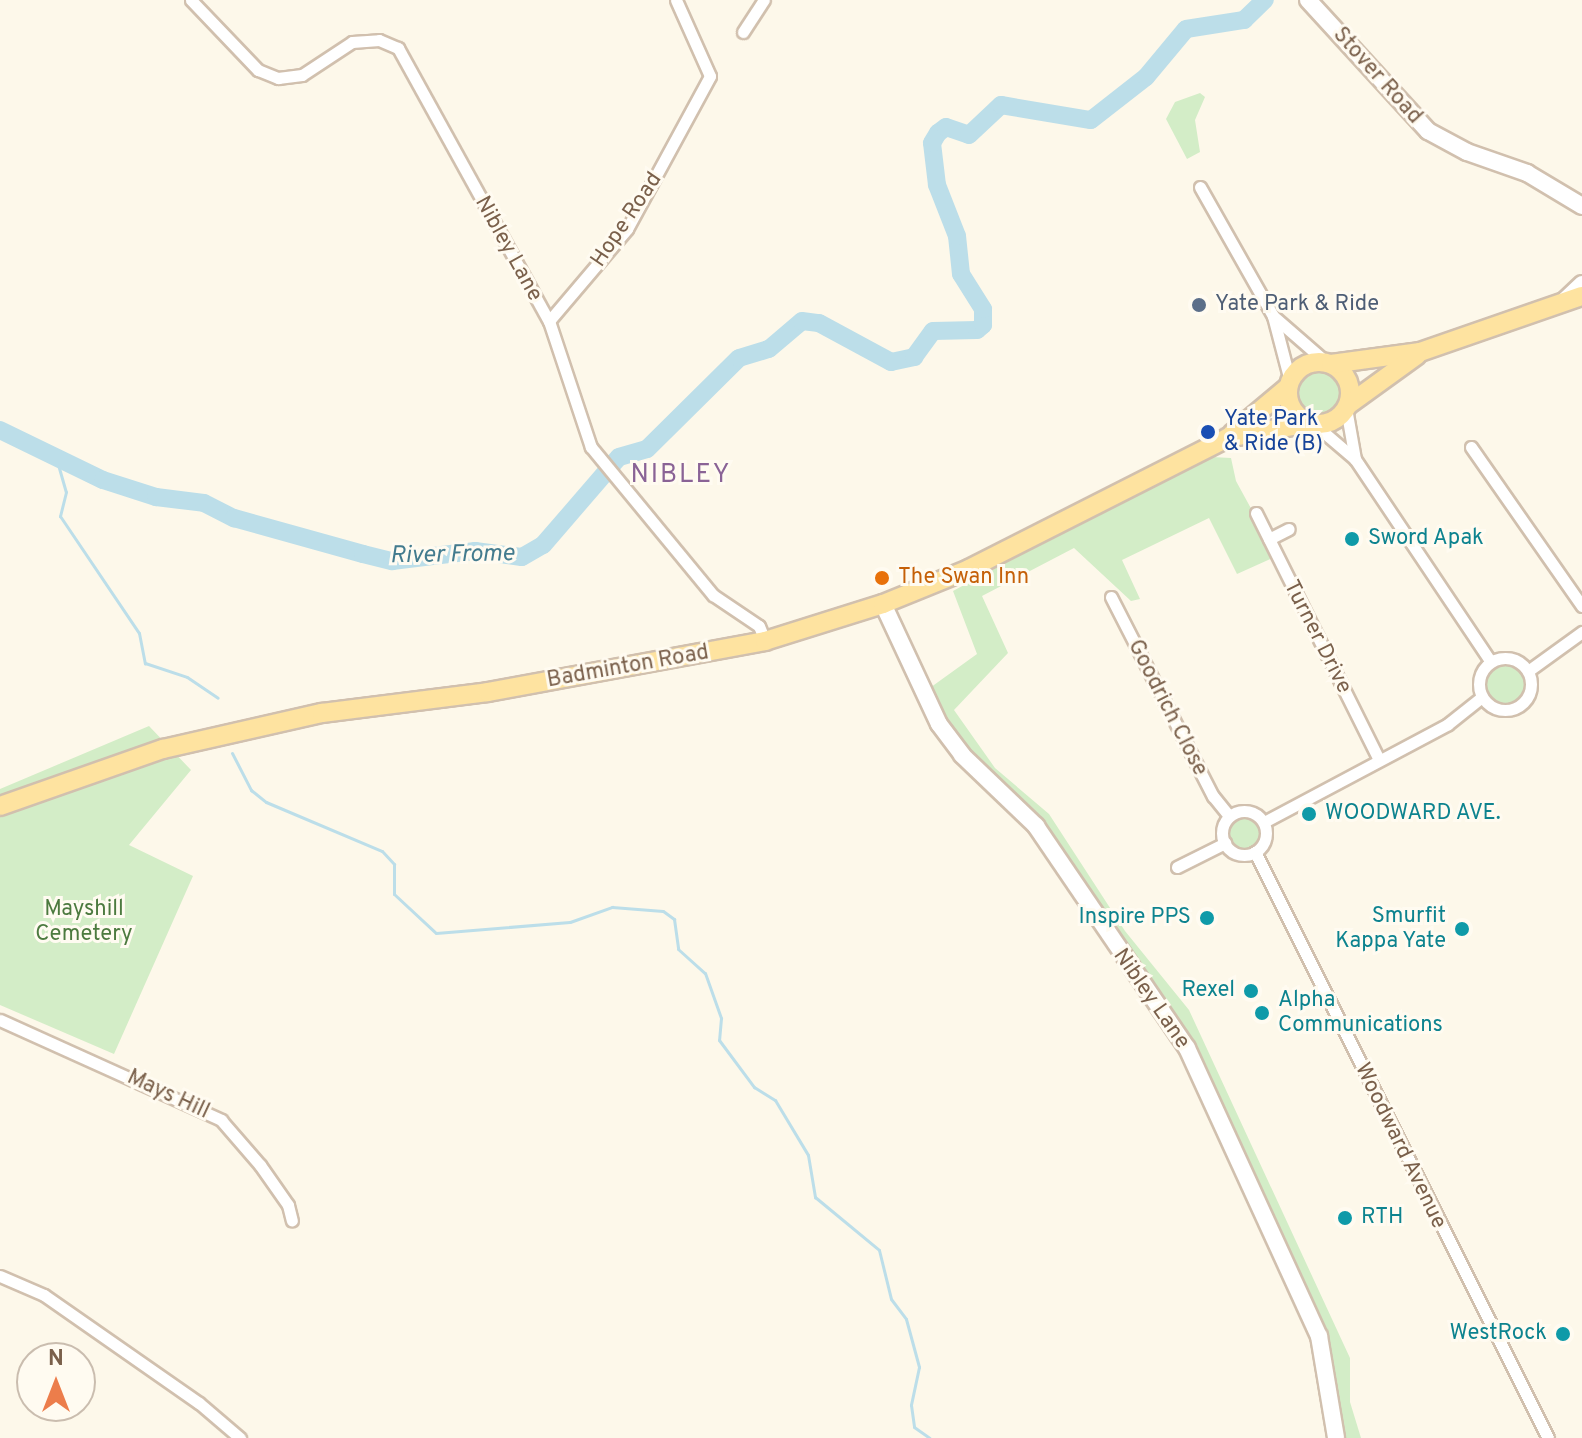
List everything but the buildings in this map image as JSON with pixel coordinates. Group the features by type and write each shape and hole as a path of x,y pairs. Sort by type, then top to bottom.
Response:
{"main road":[{"path":"1420,352 1347,406 1336,419 1312,423 1292,409 1289,384 1309,363 1329,364 1420,352 1573,299"},
{"path":"1329,364 1349,384 1347,406"},
{"name":"Badminton Road","path":"0,806 163,749 322,713 488,692 765,641 883,604 969,569 1227,438 1289,384"},
{"name":"Badminton Road","path":"1227,438 1312,423"}],"street":[{"name":"Nibley Lane","path":"191,0 258,70 278,78 302,75 352,42 379,40 398,48 549,321 562,371 591,447 713,595 759,626 765,641"},
{"name":"Hope Road","path":"549,321 627,229 710,76 709,67 676,0"},
{"path":"743,32 764,0"},
{"name":"Stover Road","path":"1308,0 1428,131 1467,152 1527,173 1582,206"},
{"path":"1200,187 1273,316 1289,384"},
{"path":"1573,299 1582,284"},
{"path":"1273,316 1329,364"},
{"path":"1347,406 1355,459"},
{"path":"1312,423 1355,459 1491,662"},
{"path":"1471,447 1582,606"},
{"name":"Turner Drive","path":"1256,513 1379,760"},
{"path":"1269,539 1289,529"},
{"name":"Goodrich Close","path":"1111,597 1213,796 1229,816"},
{"name":"Nibley Lane","path":"883,604 939,724 962,755 1036,826 1187,1048 1319,1336 1336,1438"},
{"path":"1528,671 1582,632"},
{"path":"1507,658 1528,671 1532,685 1521,706 1506,711 1482,697 1480,674 1491,662 1507,658"},
{"path":"1264,822 1448,724 1482,697"},
{"path":"1244,810 1264,822 1265,842 1255,852 1242,855 1225,843 1223,826 1229,816 1244,810"},
{"path":"1177,867 1225,843"},
{"name":"Woodward Avenue","path":"1255,852 1548,1438"},
{"name":"Mays Hill","path":"0,1020 221,1120 260,1165 288,1205 292,1221"},
{"path":"0,1276 44,1295 164,1377 240,1438"}],"green space":[{"path":"1200,93 1205,97 1195,120 1200,152 1187,159 1166,119 1175,102"},
{"path":"1319,369 1336,376 1343,393 1336,410 1319,417 1302,410 1295,393 1302,376"},
{"path":"1212,457 1231,458 1236,481 1277,556 1237,574 1209,518 1122,560 1140,599 1131,601 1074,548 982,596 1008,653 954,710 995,768 1049,814 1125,931 1189,1010 1350,1358 1350,1402 1361,1438 1344,1438 1328,1335 1173,1010 936,713 927,690 977,654 953,591 1167,476"},
{"path":"1506,664 1521,670 1527,685 1521,700 1506,706 1491,700 1485,685 1491,670"},
{"name":"Mayshill Cemetery","path":"149,726 191,770 129,845 193,876 114,1054 0,1005 0,789"},
{"path":"1245,816 1257,821 1262,833 1257,845 1245,850 1233,845 1228,833 1233,821"}],"waterway":[{"name":"River Frome","path":"0,430 103,480 156,497 204,503 234,518 363,554 392,561 475,551 522,557 543,545 619,457 647,449 739,358 769,349 802,321 819,323 891,362 914,357 933,331 977,330 983,325 983,309 961,274 957,236 937,185 932,143 938,133 946,127 969,135 1001,105 1091,120 1146,77 1186,29 1244,20 1265,0"},
{"path":"57,461 66,492 60,516 139,633 145,663 187,677 218,698"},
{"path":"232,753 251,790 266,802 382,851 394,864 394,894 436,933 570,922 612,907 663,911 674,919 678,949 705,973 721,1018 719,1040 754,1087 775,1100 808,1155 815,1197 879,1250 891,1299 906,1319 919,1367 911,1405 914,1427 930,1438"}],"place":[{"name":"Yate Park & Ride","path":"1199,305"},
{"name":"Yate Park & Ride (B)","path":"1208,432"},
{"name":"Sword Apak","path":"1352,539"},
{"name":"The Swan Inn","path":"882,578"},
{"name":"WOODWARD AVE.","path":"1309,814"},
{"name":"Inspire PPS","path":"1207,918"},
{"name":"Smurfit Kappa Yate","path":"1462,929"},
{"name":"Rexel","path":"1251,991"},
{"name":"Alpha Communications","path":"1262,1013"},
{"name":"RTH","path":"1345,1218"},
{"name":"WestRock","path":"1563,1334"}],"district":[{"name":"NIBLEY","path":"681,476"}]}
